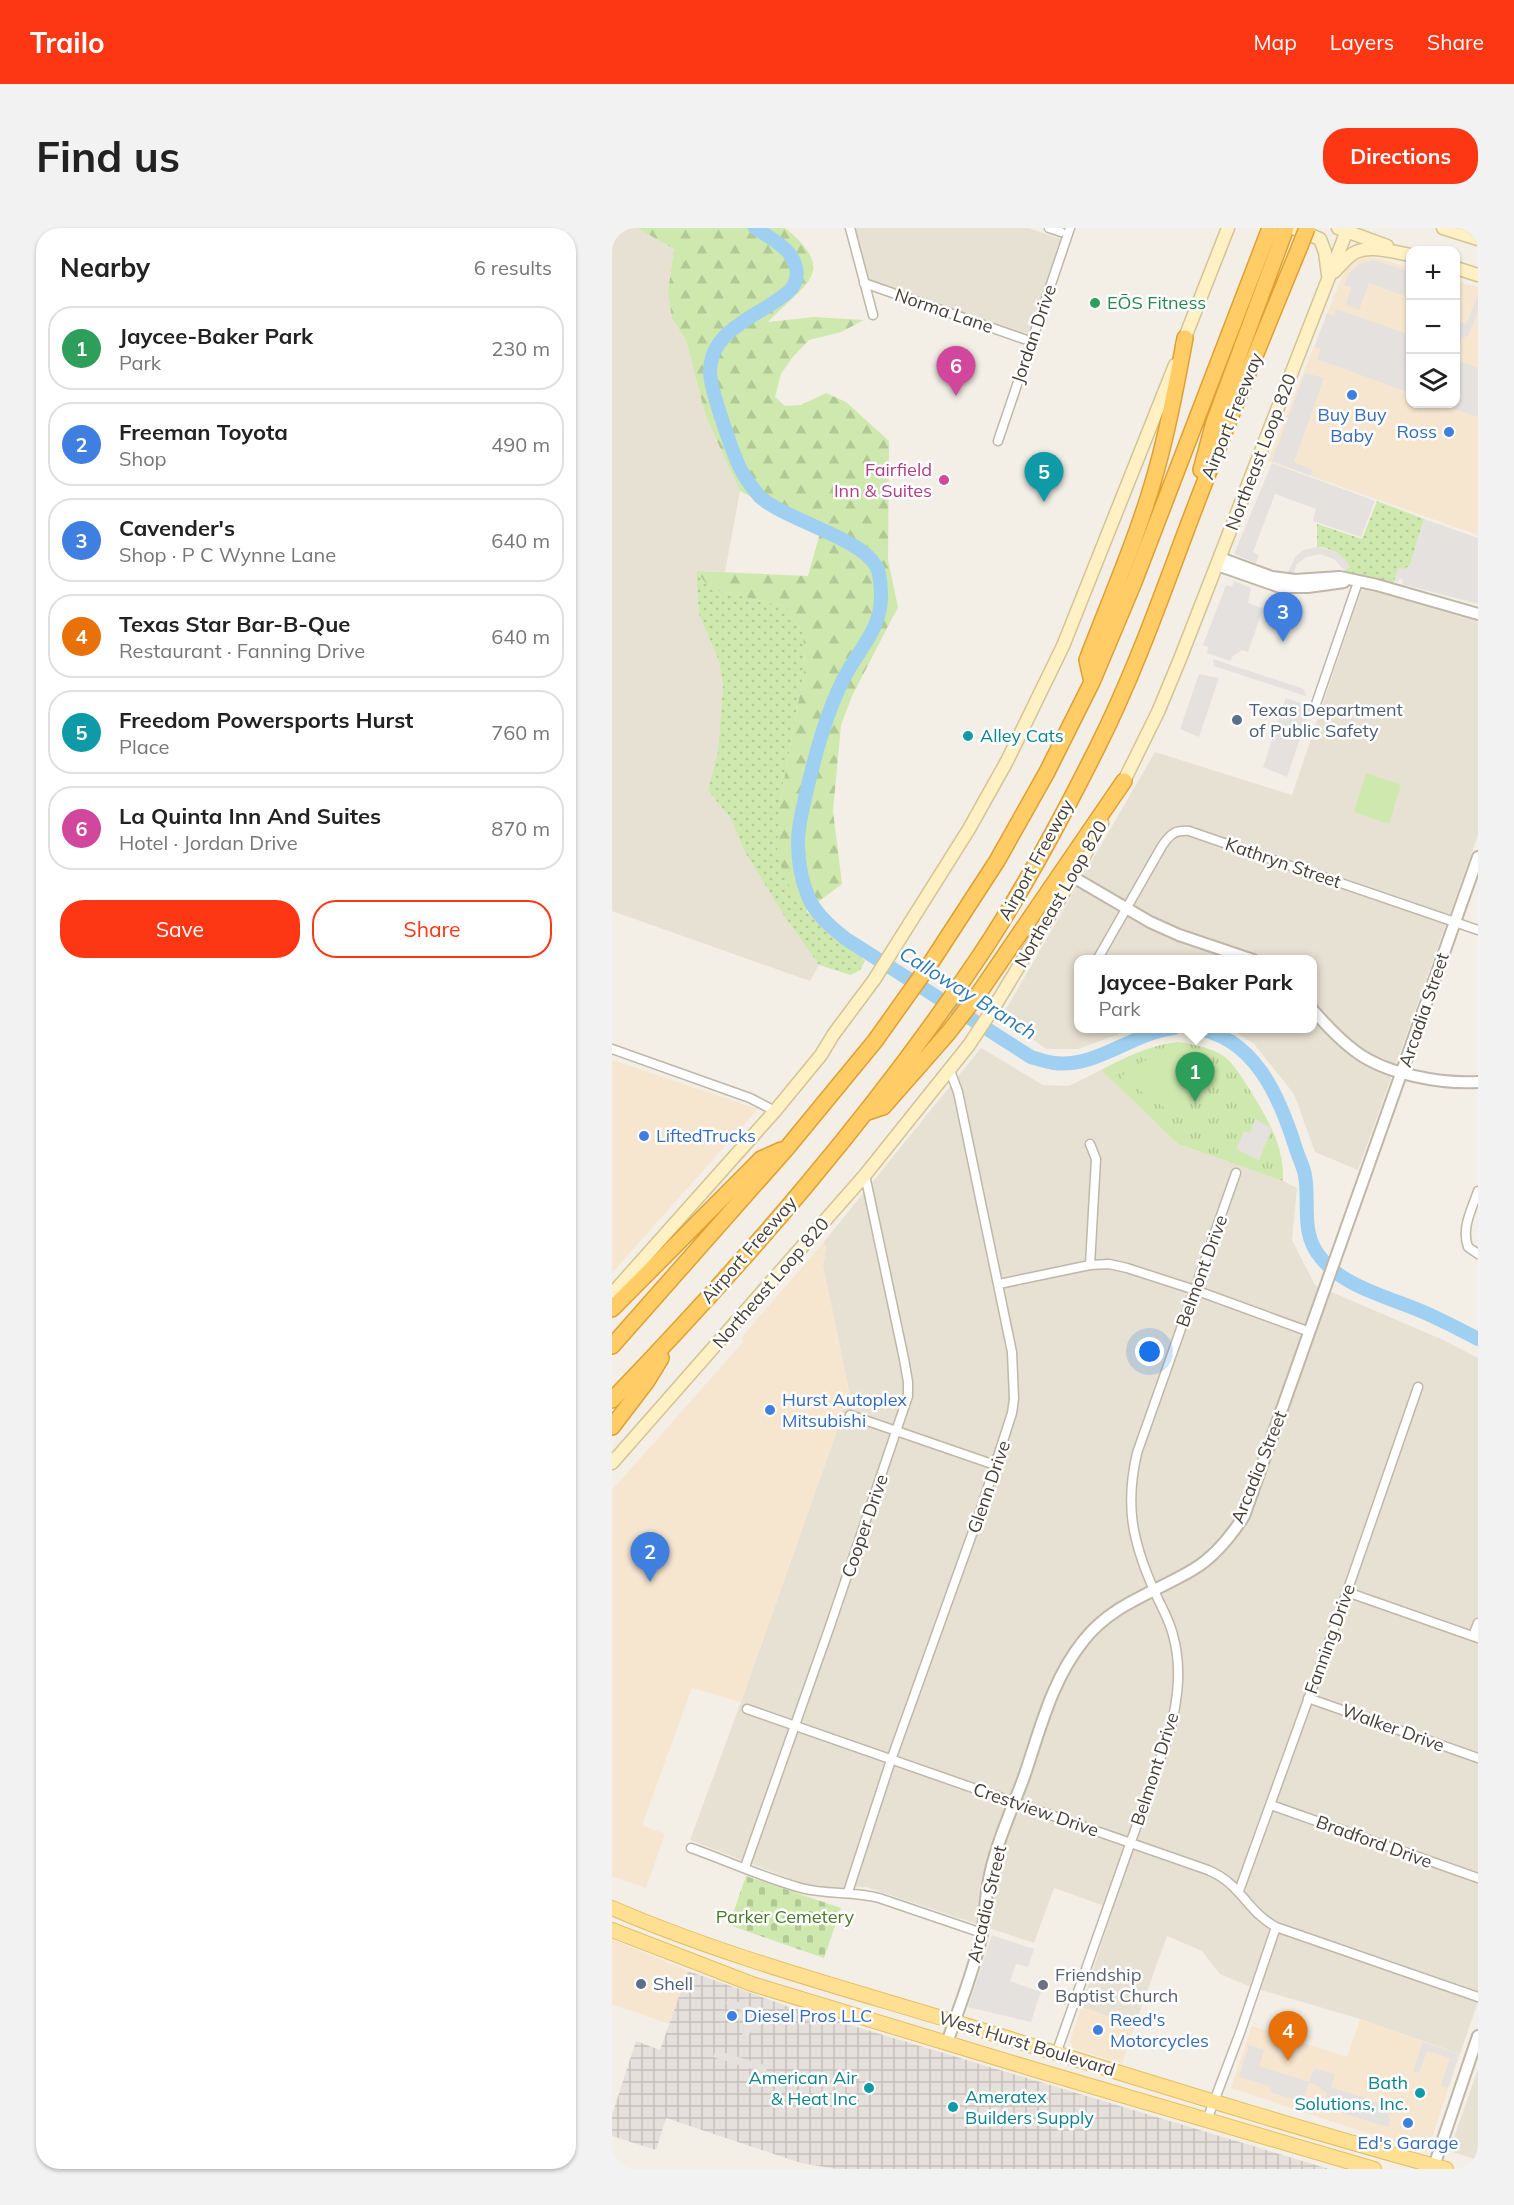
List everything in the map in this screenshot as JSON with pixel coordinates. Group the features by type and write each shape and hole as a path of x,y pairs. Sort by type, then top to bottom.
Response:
{"highway":[{"name":"Airport Freeway","path":"612,1400 746,1256 865,1113 933,1023 1004,918 1100,743 1148,633 1186,531 1307,228"},
{"name":"Airport Freeway","path":"612,1346 787,1148 875,1041 997,861 1047,772 1092,682 1276,233"},
{"path":"1186,531 1214,422 1276,233"},
{"path":"1092,682 1087,660 1142,518 1173,402 1185,338"},
{"path":"865,1113 883,1107 980,993 1124,781"},
{"path":"612,1309 760,1159 787,1148"},
{"path":"612,1427 647,1381 675,1334"}],"main road":[{"path":"1293,228 1320,239 1329,276 1342,262 1358,251 1382,250 1406,254"},
{"path":"1443,228 1478,239"},
{"path":"612,1294 775,1111 821,1055 839,1026 874,980 969,829 1007,761 1043,689 1106,541 1227,229"},
{"path":"1344,229 1406,253"},
{"name":"Northeast Loop 820","path":"612,1463 865,1175 969,1045 1073,877 1158,712 1219,562 1329,276 1344,229"},
{"path":"1460,268 1476,270"},
{"name":"West Hurst Boulevard","path":"612,1908 698,1942 853,1993 1437,2168"},
{"name":"West Hurst Boulevard","path":"612,1930 752,1984 1374,2169"}],"street":[{"path":"850,228 873,315"},
{"path":"1049,228 1061,232"},
{"name":"Jordan Drive","path":"998,441 1070,228"},
{"name":"Norma Lane","path":"864,283 1024,339"},
{"path":"1219,562 1280,587 1308,587 1354,581 1478,614"},
{"path":"1316,704 1354,581"},
{"name":"Kathryn Street","path":"1100,955 1169,836 1177,831 1189,831 1478,930"},
{"name":"Arcadia Street","path":"946,2043 982,1933 992,1867 1048,1704 1070,1658 1100,1622 1113,1612 1202,1563 1225,1542 1244,1516 1478,856"},
{"path":"1073,877 1179,935 1238,955"},
{"path":"1317,1014 1355,1052 1376,1064 1402,1073 1447,1081 1478,1082"},
{"path":"612,1049 750,1098 775,1111"},
{"name":"Glenn Drive","path":"848,1892 891,1760 1008,1430 1014,1399 1012,1352 999,1284 957,1092 949,1068"},
{"path":"1090,1144 1096,1159 1090,1265"},
{"name":"Belmont Drive","path":"1056,2054 1170,1731 1178,1689 1178,1661 1173,1634 1134,1537 1130,1503 1132,1473 1137,1453 1236,1173"},
{"name":"Cooper Drive","path":"745,1868 908,1396 908,1382 865,1175"},
{"path":"1478,1191 1466,1225 1466,1243 1474,1253 1478,1254"},
{"path":"999,1284 1090,1265 1109,1264 1195,1290 1310,1332"},
{"name":"Fanning Drive","path":"1239,1891 1418,1387"},
{"path":"850,1415 995,1465"},
{"path":"1347,1592 1475,1637 1478,1623"},
{"name":"Walker Drive","path":"1308,1698 1478,1758"},
{"name":"Crestview Drive","path":"747,1709 1216,1874 1230,1882 1258,1916 1276,1927 1478,1997"},
{"name":"Bradford Drive","path":"1271,1805 1478,1878"},
{"path":"692,1848 802,1888 828,1893 848,1892 879,1898 982,1933"},
{"path":"1207,2120 1276,1927"},
{"path":"1437,2168 1475,2054 1478,2036"}],"shaded area":[{"path":"612,228 637,228 674,249 668,292 672,319 686,340 706,417 740,491 725,572 696,571 699,614 719,661 723,685 718,751 708,790 731,819 745,852 783,914 819,965 810,981 612,911"},
{"path":"854,228 1028,228 1061,239 1029,334 867,279"},
{"path":"1363,257 1380,258 1406,267 1406,408 1460,408 1460,282 1478,287 1478,535 1268,461 1344,272 1351,263"},
{"path":"1374,260 1406,271 1406,297 1369,283 1359,310 1346,305 1351,287 1344,285 1349,274 1359,264"},
{"path":"1478,296 1478,311 1468,336 1462,338 1460,344 1460,322 1466,324"},
{"path":"1336,309 1406,334 1406,392 1317,359 1321,349 1315,346 1327,313 1334,316"},
{"path":"1460,361 1478,368 1478,417 1452,408 1460,408"},
{"path":"1305,373 1324,378 1294,462 1312,470 1311,476 1272,461"},
{"path":"1272,463 1375,501 1361,537 1313,521 1316,509 1275,494 1253,552 1259,555 1256,563 1234,554"},
{"path":"1424,519 1478,538 1478,604 1402,584 1403,580 1400,578 1398,582 1394,581 1398,568 1405,569 1410,565"},
{"path":"1317,547 1335,551 1350,567 1344,570 1334,559 1320,554 1306,557 1297,564 1293,574 1287,574 1296,556 1304,550"},
{"path":"1234,581 1251,588 1248,603 1263,609 1248,652 1242,650 1230,661 1207,653 1208,647 1203,645 1226,585 1232,587"},
{"path":"1362,588 1478,622 1478,835 1358,1170 1315,1152 1294,1094 1254,1044 1237,1033 1317,1033 1317,955 1074,955 1074,1033 1122,1033 1078,1049 1046,1049 1002,1016 1155,752 1292,795"},
{"path":"1213,659 1304,689 1306,696 1214,666"},
{"path":"1199,674 1219,678 1199,737 1180,729"},
{"path":"1286,698 1311,707 1287,777 1263,767"},
{"path":"981,1048 1043,1085 1069,1086 1101,1070 1178,1144 1297,1188 1292,1240 1315,1285 1441,1339 1478,1358 1478,2002 1460,2054 1360,2019 1251,1987 1220,1974 1202,1951 1167,1936 1135,2025 1081,2007 1113,1909 1054,1888 1034,1943 866,1887 826,1888 803,1884 690,1840 741,1702 849,1391 823,1266 826,1247 823,1243"},
{"path":"612,1060 758,1109 612,1273"},
{"path":"1255,1119 1272,1128 1259,1160 1236,1149 1244,1131 1250,1133"},
{"path":"823,1243 826,1247 823,1266 849,1391 741,1702 692,1688 642,1825 665,1834 646,1888 612,1876 612,1490 743,1342 741,1338"},
{"path":"992,1935 1034,1949 1028,1967 1016,1964 1010,1981 1041,1992 1031,2022 968,2007"},
{"path":"612,1939 688,1971 669,2024 612,2004"},
{"path":"688,1971 787,2006 1329,2169 836,2169 801,2163 666,2118 656,2150 612,2136 612,2115 636,2041 660,2050"},
{"path":"728,1998 759,2010 748,2038 742,2035 750,2014 726,2004"},
{"path":"1081,2007 1135,2025 1122,2064 1073,2048 1070,2042"},
{"path":"1360,2019 1460,2054 1427,2153 1231,2088 1252,2026 1347,2057"},
{"path":"1423,2042 1459,2054 1448,2088 1441,2086 1450,2058 1427,2051 1419,2073 1413,2071"},
{"path":"1249,2045 1264,2050 1259,2066 1309,2082 1314,2068 1335,2074 1331,2087 1386,2105 1390,2121 1388,2127 1323,2107 1327,2093 1315,2084 1309,2083 1302,2102 1270,2092 1271,2086 1239,2077"},
{"path":"716,2050 768,2066 766,2073 713,2057"},
{"path":"1478,2069 1478,2160 1449,2151"}],"green space":[{"path":"637,228 785,228 802,243 811,256 813,268 803,288 768,322 814,317 864,320 841,332 809,340 781,374 775,397 785,406 801,405 826,393 846,402 889,441 888,560 898,607 852,696 841,725 833,811 842,884 806,911 791,890 777,856 779,807 805,666 803,634 787,607 711,589 696,571 808,576 820,533 740,491 706,417 686,340 672,319 668,292 674,249"},
{"path":"1377,501 1424,519 1410,565 1405,569 1398,569 1393,586 1346,573 1344,570 1350,567 1340,555 1327,548 1317,547 1317,524 1362,539"},
{"path":"696,571 711,589 787,607 803,634 805,666 779,807 806,911 865,961 860,970 851,975 819,965 783,914 745,852 731,819 708,790 718,751 723,685 719,661 699,614"},
{"path":"1366,773 1401,785 1389,824 1354,812"},
{"path":"1178,1042 1215,1051 1235,1068 1273,1132 1281,1156 1283,1181 1178,1144 1101,1070 1148,1049"},
{"path":"1169,1052 1186,1055 1203,1063 1175,1115 1121,1077 1143,1062"},
{"name":"Parker Cemetery","path":"746,1876 841,1908 824,1958 729,1925"}],"waterway":[{"path":"755,228 788,252 797,272 792,288 777,301 739,324 718,344 712,357 711,380 729,441 744,475 760,497 787,514 840,538 868,556 876,566 881,597 880,609 873,630 844,678 832,704 811,771 798,836 800,870 811,902 824,920 846,939 1031,1057 1054,1063 1070,1063 1100,1055 1153,1033"},
{"name":"Calloway Branch","path":"1215,1033 1233,1043 1249,1056 1273,1090 1290,1129 1304,1172 1308,1229 1314,1249 1321,1258 1342,1277 1354,1284 1428,1314 1478,1339"}],"place":[{"name":"EŌS Fitness","path":"1095,303"},
{"name":"Buy Buy Baby","path":"1352,395"},
{"name":"La Quinta Inn And Suites","path":"956,396"},
{"name":"Ross","path":"1449,432"},
{"name":"Fairfield Inn & Suites","path":"944,480"},
{"name":"Freedom Powersports Hurst","path":"1044,502"},
{"name":"Cavender's","path":"1283,642"},
{"name":"Texas Department of Public Safety","path":"1237,720"},
{"name":"Alley Cats","path":"968,736"},
{"name":"Jaycee-Baker Park","path":"1195,1102"},
{"name":"LiftedTrucks","path":"644,1136"},
{"name":"Hurst Autoplex Mitsubishi","path":"770,1410"},
{"name":"Freeman Toyota","path":"650,1582"},
{"name":"Shell","path":"641,1984"},
{"name":"Friendship Baptist Church","path":"1043,1985"},
{"name":"Diesel Pros LLC","path":"732,2016"},
{"name":"Reed's Motorcycles","path":"1098,2030"},
{"name":"Texas Star Bar-B-Que","path":"1288,2061"},
{"name":"American Air & Heat Inc","path":"869,2088"},
{"name":"Bath Solutions, Inc.","path":"1420,2093"},
{"name":"Ameratex Builders Supply","path":"953,2107"},
{"name":"Ed's Garage","path":"1408,2123"}]}
